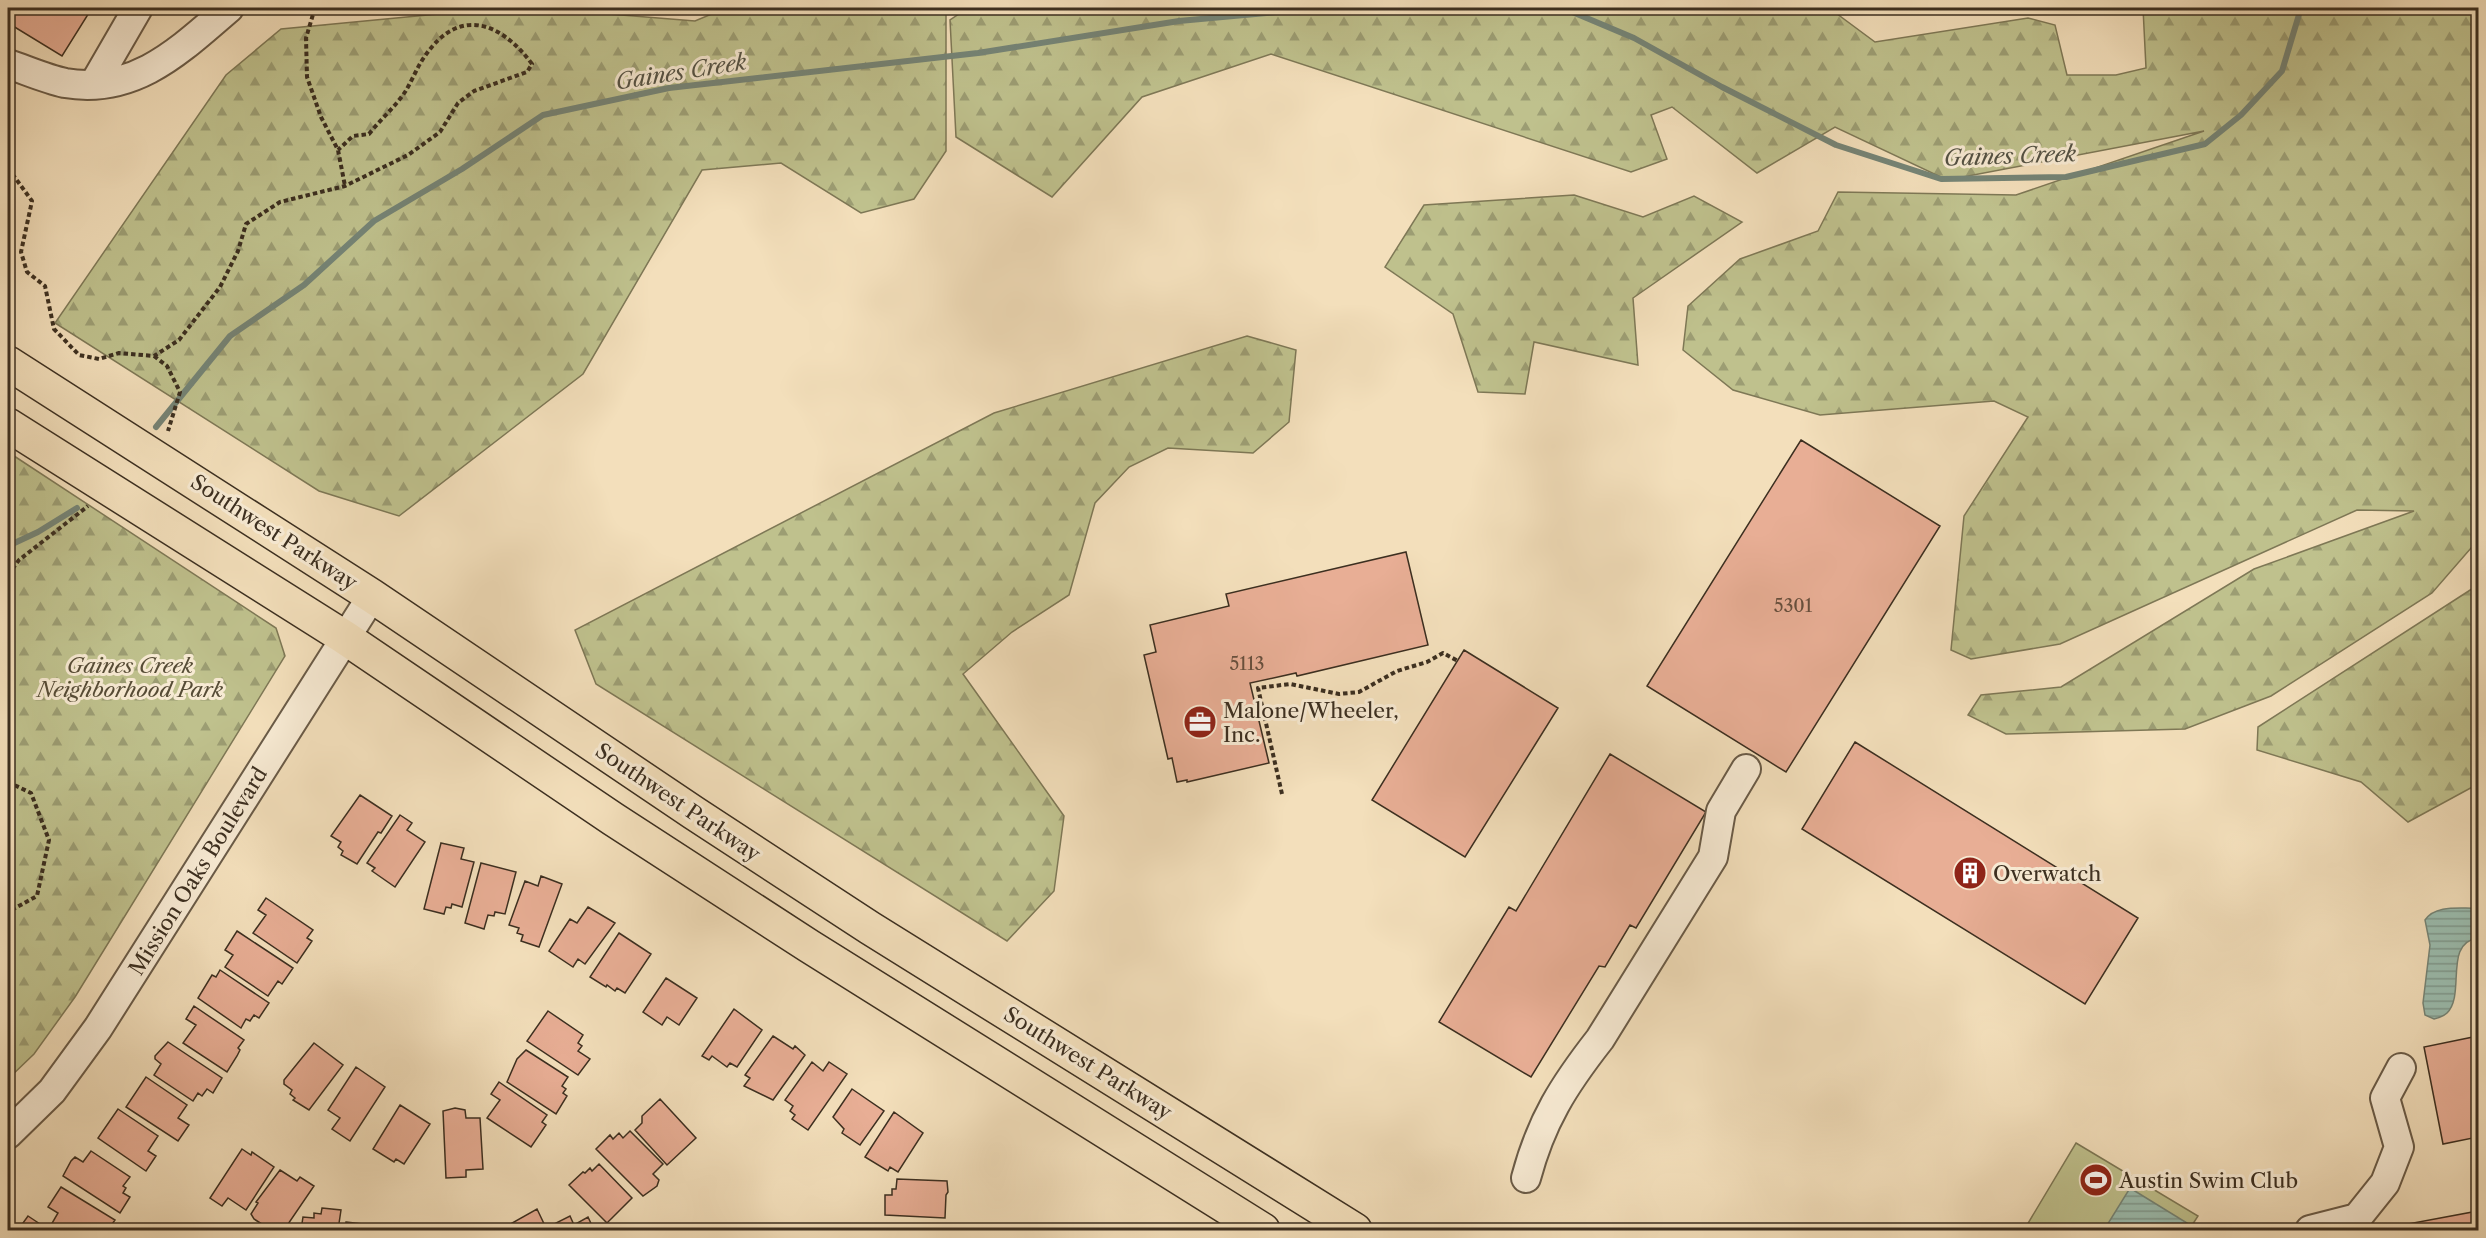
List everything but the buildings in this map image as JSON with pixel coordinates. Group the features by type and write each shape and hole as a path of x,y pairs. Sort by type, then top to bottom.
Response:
{"main road":[{"name":"Southwest Parkway","path":"8,363 372,596 694,813 870,928 1355,1230"},
{"path":"8,425 344,637 613,819 789,933 1263,1230"}],"street":[{"path":"94,84 138,8"},
{"path":"8,64 65,83 114,84 148,72 229,8"},
{"name":"Mission Oaks Boulevard","path":"8,1134 52,1090 98,1028 372,596"},
{"path":"1526,1178 1541,1129 1577,1067 1600,1039 1713,857 1721,811 1746,769"},
{"path":"2310,1230 2357,1218 2385,1183 2399,1147 2385,1098 2402,1068"}],"path":[{"path":"332,8 314,11 306,38 306,77 321,117 338,150 345,186"},
{"path":"154,356 179,340 220,287 238,251 246,224 280,202 345,186 408,155 440,132 458,103 474,91 527,72 532,64 523,52 498,29 480,23 457,29 443,36 425,55 404,94 369,134 353,135 338,150"},
{"path":"8,168 32,201 21,252 27,272 45,286 54,329 79,355 99,359 119,353 154,356 166,366 180,392 168,431"},
{"path":"8,575 19,560 91,503"},
{"path":"1282,794 1258,688 1290,684 1339,694 1359,692 1397,670 1427,662 1443,653 1458,662"},
{"path":"8,782 31,793 49,840 37,896 8,912"}],"green space":[{"path":"501,8 535,8 695,21 726,8 955,8 946,14 946,151 914,199 861,213 781,163 702,170 583,374 399,516 319,491 55,323 226,75 281,29"},
{"path":"968,8 1829,8 1875,42 2028,18 2055,25 2067,75 2116,75 2146,68 2143,8 2478,8 2478,540 2432,593 2271,696 2185,729 2006,734 1968,715 1981,695 2061,687 2254,569 2414,511 2357,510 2060,644 1971,659 1951,650 1964,516 2028,417 1994,401 1820,415 1733,390 1683,350 1688,306 1740,259 1818,231 1838,192 2016,195 2204,131 1947,180 1835,127 1757,173 1672,107 1651,115 1667,159 1631,172 1271,54 1142,97 1052,197 956,137 950,20"},
{"path":"1574,195 1643,217 1694,196 1742,222 1633,298 1638,365 1534,342 1525,394 1478,392 1453,314 1385,267 1424,205"},
{"path":"1247,336 1296,350 1289,422 1253,453 1168,448 1129,467 1095,503 1069,595 1012,632 963,674 1064,816 1054,891 1007,941 596,684 575,630 994,413"},
{"name":"Gaines Creek Neighborhood Park","path":"8,452 276,628 285,656 75,997 34,1054 8,1079"},
{"path":"2478,585 2478,784 2408,822 2361,782 2257,750 2258,727"},
{"name":"Austin Swim Club","path":"2076,1143 2198,1216 2189,1230 2024,1230"}],"shaded area":[{"path":"2478,908 2478,938 2467,942 2461,949 2452,1005 2447,1013 2434,1019 2425,1015 2423,1003 2430,945 2425,920 2442,909"},
{"path":"2130,1188 2187,1223 2182,1230 2104,1230"}],"waterway":[{"name":"Gaines Creek","path":"156,427 230,336 304,285 374,221 462,169 543,115 669,88 978,53 1179,21 1323,8"},
{"name":"Gaines Creek","path":"1534,8 1570,11 1634,38 1722,87 1836,145 1941,179 2066,177 2205,144 2241,115 2282,71 2301,8"},
{"name":"Gaines Creek","path":"8,546 38,532 77,508"}],"place":[{"name":"Malone/Wheeler, Inc.","path":"1200,722"},
{"name":"Overwatch","path":"1970,873"},
{"name":"Austin Swim Club","path":"2096,1180"}]}
